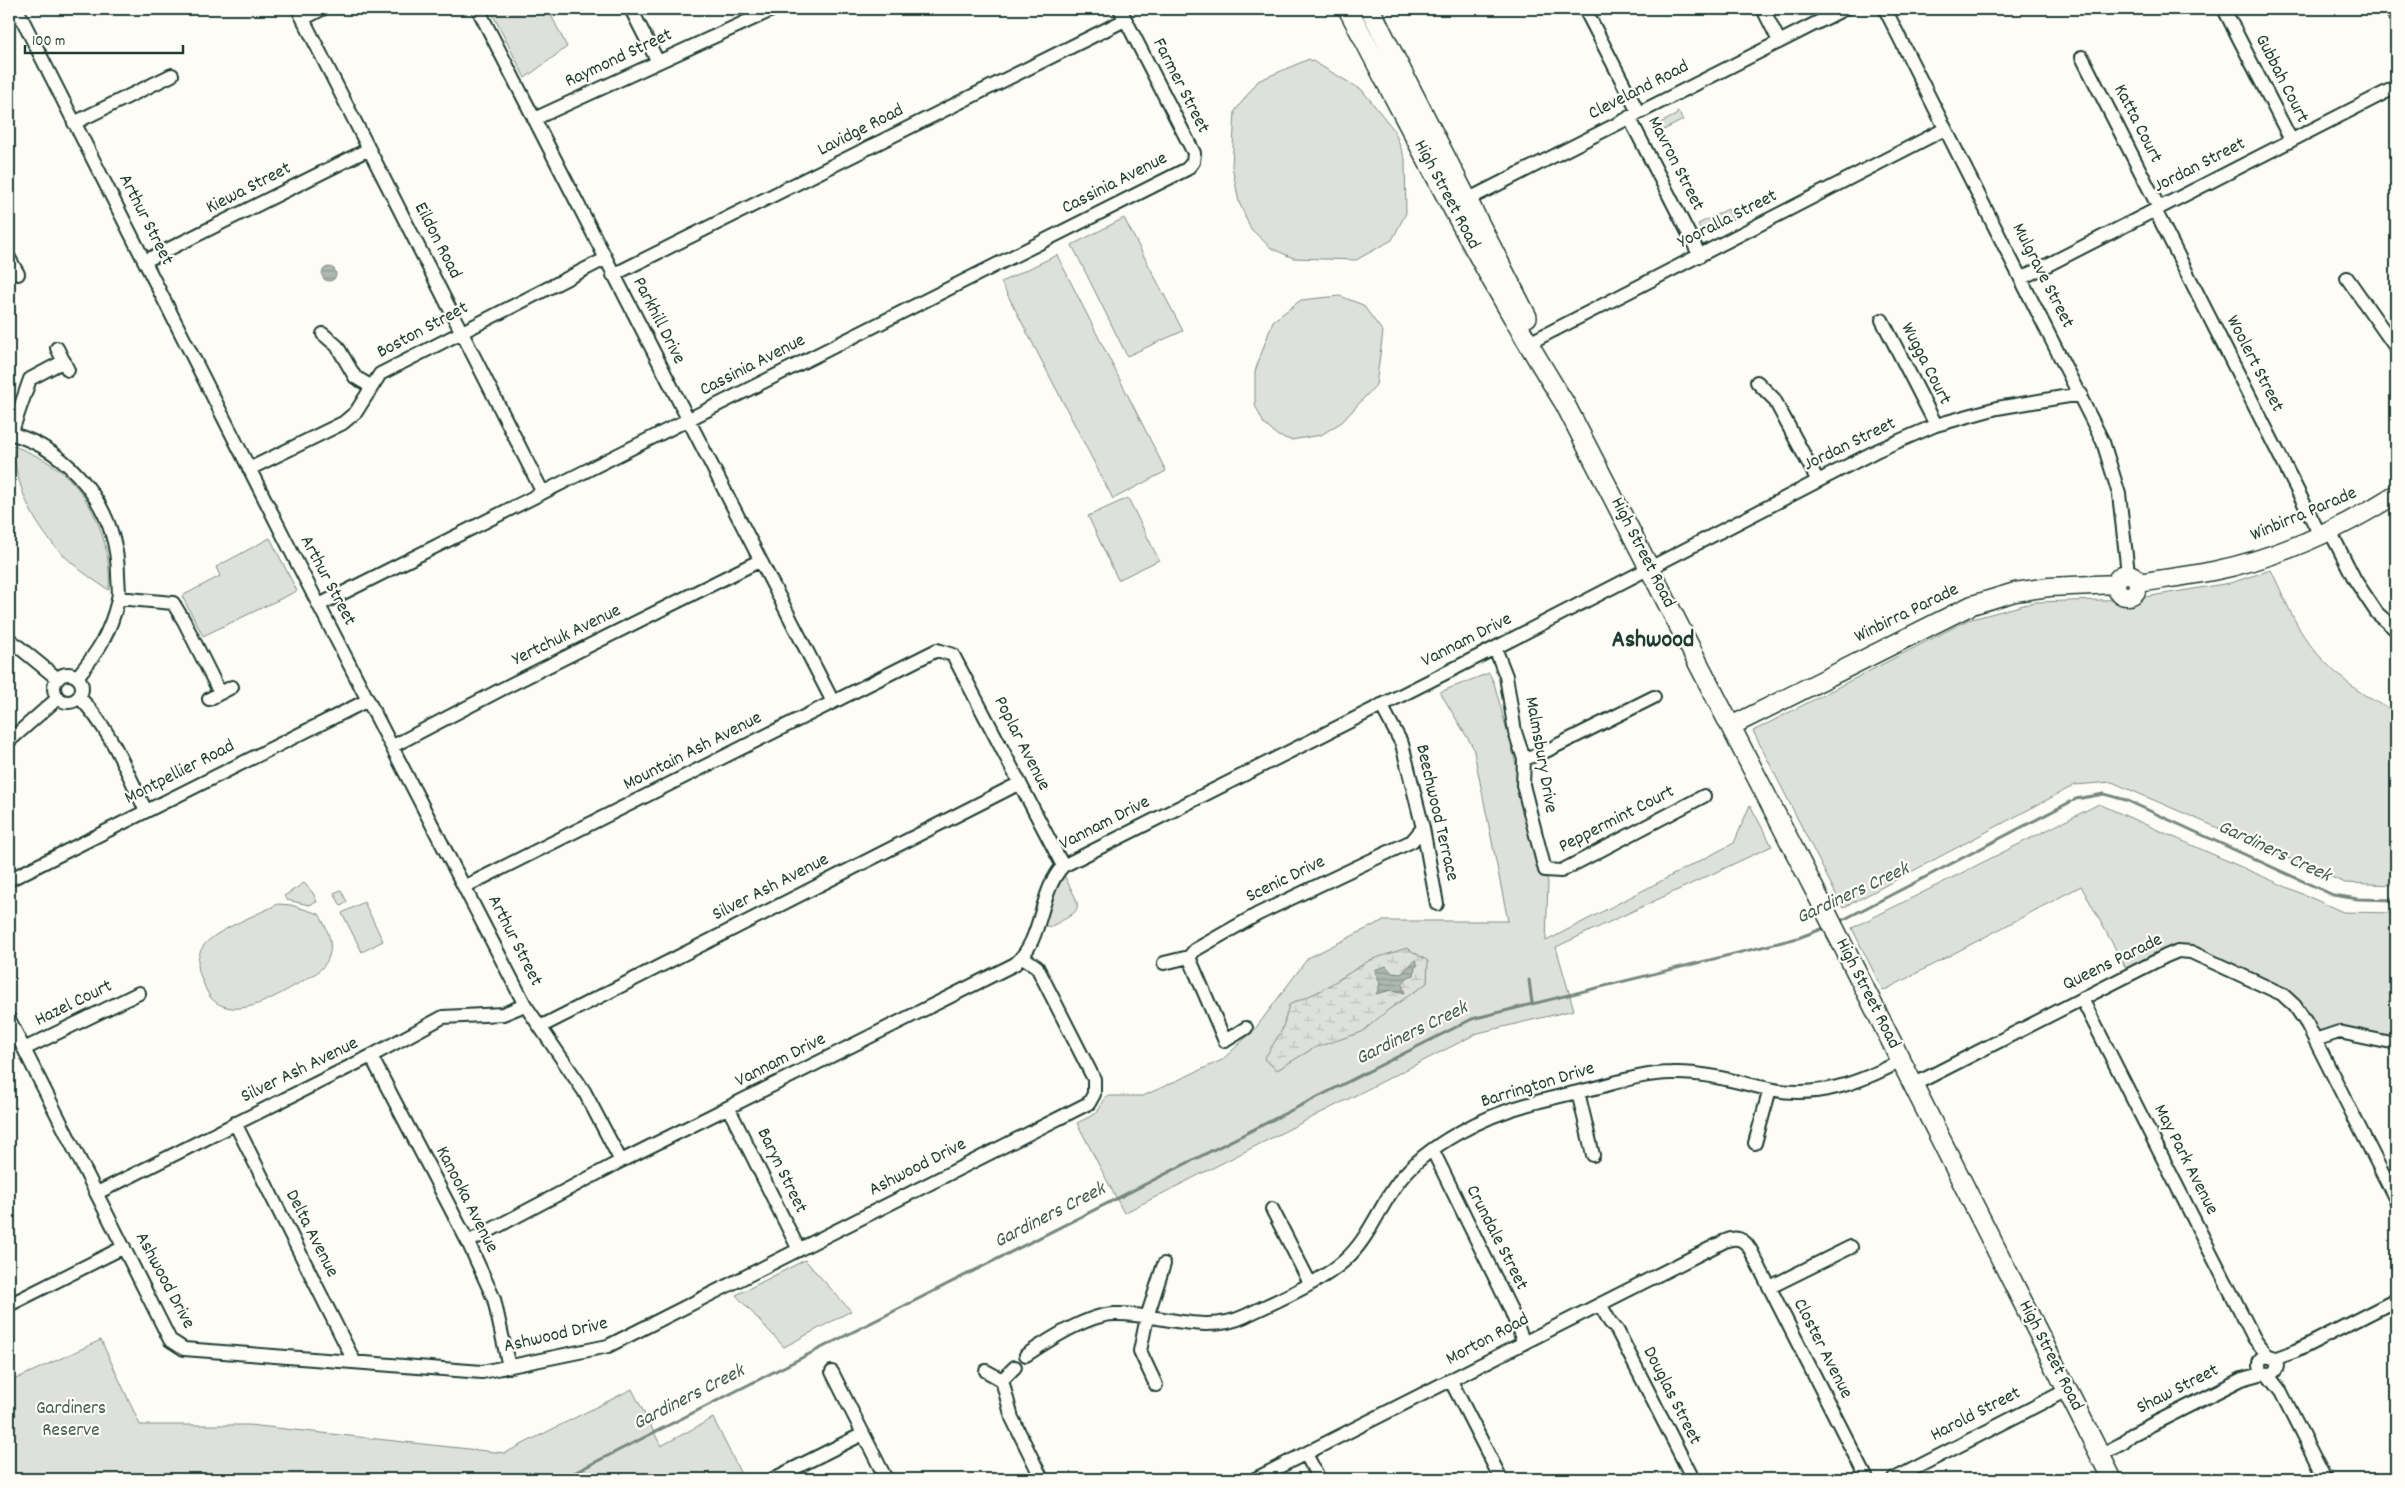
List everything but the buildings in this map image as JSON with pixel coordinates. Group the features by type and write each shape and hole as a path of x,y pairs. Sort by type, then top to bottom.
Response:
{"main road":[{"name":"High Street Road","path":"1348,9 1459,204 1533,341 1826,912 2112,1479"},
{"name":"High Street Road","path":"1370,9 1459,204"}],"street":[{"name":"Arthur Street","path":"17,9 248,469 466,886 525,1005 584,1091 621,1161"},
{"path":"301,14 322,9"},
{"name":"Parkhill Drive","path":"478,9 759,561 833,702"},
{"path":"631,9 658,62"},
{"name":"Raymond Street","path":"534,119 774,9"},
{"name":"Mavron Street","path":"1585,9 1700,256"},
{"path":"1763,9 1779,41"},
{"name":"Cleveland Road","path":"1459,204 1633,114 1844,9"},
{"name":"Mulgrave Street","path":"1885,9 2081,394 2103,442 2119,494 2127,580"},
{"name":"Gubbah Court","path":"2224,9 2291,140"},
{"path":"2394,9 2396,13"},
{"name":"Eildon Road","path":"301,14 542,491"},
{"name":"Farmer Street","path":"1123,14 1194,153"},
{"name":"Lavidge Road","path":"613,275 1123,14"},
{"name":"Katta Court","path":"2082,57 2157,209"},
{"path":"74,123 172,75"},
{"name":"Jordan Street","path":"2022,278 2396,87"},
{"name":"Yooralla Street","path":"1533,341 1945,129"},
{"name":"Kiewa Street","path":"145,261 369,149"},
{"name":"Cassinia Avenue","path":"319,605 542,491 1186,169 1193,162 1194,153"},
{"name":"Woolert Street","path":"2157,209 2325,533 2376,614 2396,630"},
{"name":"Boston Street","path":"248,469 342,423 356,412 380,374 605,259"},
{"path":"2347,278 2396,348"},
{"name":"Wugga Court","path":"1882,320 1936,425"},
{"path":"323,334 337,346 355,377 372,387"},
{"path":"57,348 66,365 30,380 10,434 38,445 59,458 78,475 99,503 111,530 118,556 118,598 106,636 98,651 77,677"},
{"path":"1757,382 1774,399 1818,481"},
{"name":"Jordan Street","path":"1650,568 1878,450 1936,425 1997,408 2081,394"},
{"name":"Winbirra Parade","path":"1730,726 1972,605 2015,592 2049,587 2214,571 2262,558 2325,533 2396,494"},
{"name":"Yertchuk Avenue","path":"392,746 759,561"},
{"name":"Vannam Drive","path":"468,1242 621,1161 729,1109 1015,964 1023,956 1032,940 1052,880 1063,866 1650,568"},
{"path":"118,598 173,603 184,621 215,696 232,687"},
{"path":"9,639 58,678"},
{"name":"Malmsbury Drive","path":"1495,648 1506,676 1515,732 1524,759 1523,785 1545,870"},
{"name":"Mountain Ash Avenue","path":"466,886 937,650"},
{"name":"Poplar Avenue","path":"937,650 953,655 1063,866"},
{"path":"67,674 77,677 82,687 79,698 68,702 58,698 54,688 58,678 67,674"},
{"path":"1524,759 1544,752 1654,696"},
{"path":"9,741 58,698"},
{"path":"79,698 91,710 104,729 146,811"},
{"name":"Montpellier Road","path":"9,880 368,700"},
{"name":"Beechwood Terrace","path":"1381,705 1402,744 1423,828 1437,904"},
{"name":"Silver Ash Avenue","path":"540,1027 1020,783"},
{"name":"Peppermint Court","path":"1545,870 1560,871 1704,796"},
{"name":"Scenic Drive","path":"1164,963 1189,958 1195,950 1258,914 1412,841 1423,828"},
{"name":"Queens Parade","path":"1913,1085 2173,953 2191,952 2282,994 2301,1013 2396,1200"},
{"name":"Ashwood Drive","path":"9,1019 170,1340 184,1349 482,1372 608,1346 1089,1103 1094,1094 1094,1079 1038,967 1023,956"},
{"path":"1189,958 1225,1041 1246,1028"},
{"name":"Hazel Court","path":"24,1049 139,993"},
{"name":"May Park Avenue","path":"2082,999 2325,1479"},
{"name":"Silver Ash Avenue","path":"97,1193 371,1056 444,1017 503,1014 525,1005"},
{"path":"2317,1044 2334,1032 2396,1044"},
{"name":"Kanooka Avenue","path":"371,1056 468,1242 494,1299 509,1367"},
{"name":"Barrington Drive","path":"1026,1355 1096,1317 1115,1314 1200,1325 1241,1318 1310,1283 1342,1262 1360,1244 1400,1181 1429,1153 1456,1135 1495,1115 1528,1104 1639,1077 1669,1073 1706,1075 1770,1089 1799,1092 1838,1088 1868,1078 1900,1061"},
{"path":"1755,1143 1770,1089"},
{"path":"1578,1092 1593,1155"},
{"name":"Baryn Street","path":"729,1109 798,1250"},
{"name":"Delta Avenue","path":"235,1123 354,1361"},
{"name":"Crundale Street","path":"1429,1153 1443,1168 1448,1185 1527,1341"},
{"path":"1272,1209 1310,1283"},
{"name":"Closter Avenue","path":"1739,1238 1750,1249 1867,1479"},
{"name":"Morton Road","path":"1256,1479 1452,1381 1725,1240 1739,1238"},
{"path":"9,1305 124,1247"},
{"path":"1770,1287 1850,1247"},
{"path":"1156,1385 1140,1351 1147,1317 1164,1264"},
{"name":"Shaw Street","path":"2098,1452 2123,1443 2131,1435 2396,1300"},
{"name":"Douglas Street","path":"1603,1302 1614,1319 1617,1330 1693,1479"},
{"path":"1002,1380 1015,1367"},
{"path":"986,1371 1002,1380 1012,1418 1042,1479"},
{"path":"832,1372 886,1479"},
{"path":"1452,1381 1501,1479"},
{"name":"Harold Street","path":"1884,1479 1898,1476 2067,1390"},
{"path":"773,1479 863,1434"},
{"path":"1306,1454 1319,1479"}],"green space":[{"path":"490,9 548,9 567,47 525,78"},
{"path":"1309,59 1362,90 1394,130 1405,159 1406,213 1392,240 1356,260 1293,258 1271,248 1251,229 1239,202 1232,166 1235,111 1258,81"},
{"path":"1678,111 1683,120 1654,135 1652,127 1676,115"},
{"path":"1728,209 1733,219 1703,233 1698,224"},
{"path":"1124,218 1183,331 1127,356 1072,245"},
{"path":"1057,255 1166,471 1113,499 1001,282"},
{"path":"1340,296 1363,305 1383,332 1376,385 1342,422 1321,435 1291,440 1278,436 1264,424 1255,405 1255,371 1273,321 1301,300"},
{"path":"9,370 16,384 9,403"},
{"path":"12,445 57,468 74,484 84,497 99,526 104,542 108,558 109,590 71,562 55,547 42,530 31,512 23,491 16,469"},
{"path":"1128,498 1159,560 1118,580 1088,516"},
{"path":"270,538 297,591 203,636 182,596 220,576 216,567"},
{"path":"2271,570 2300,630 2329,667 2355,689 2396,711 2396,885 2345,883 2112,782 2075,785 1843,908 1753,731 1968,620 2035,602 2133,599 2230,583"},
{"path":"1489,673 1494,683 1548,882 1546,941 1734,843 1750,805 1772,846 1556,947 1574,1010 1478,1033 1124,1213 1077,1123 1097,1113 1106,1096 1143,1096 1222,1060 1255,1029 1308,958 1382,921 1508,921 1473,747 1440,692"},
{"path":"2099,804 2343,912 2396,913 2396,1039 2321,1031 2314,1025 2292,995 2198,949 2127,970 2081,886 1883,991 1852,928"},
{"path":"1064,875 1077,902 1075,912 1050,927 1043,925 1057,883"},
{"path":"304,883 313,893 317,902 309,905 287,900 284,896"},
{"path":"341,890 347,902 341,906 334,893"},
{"path":"364,902 383,941 362,952 342,913"},
{"path":"278,904 291,905 319,914 330,940 329,955 326,963 312,976 262,1002 248,1007 222,1006 211,998 206,991 198,968 201,950 207,942 221,932"},
{"path":"1407,948 1428,961 1427,983 1388,1010 1362,1032 1314,1048 1277,1070 1264,1059 1282,1030 1289,1005 1322,990 1370,960"},
{"path":"805,1260 851,1311 784,1347 736,1295"},
{"name":"Gardiners Reserve","path":"101,1340 140,1425 249,1425 505,1453 632,1389 661,1446 713,1418 741,1474 738,1479 9,1479 9,1382"}],"shaded area":[{"path":"329,267 334,269 336,274 334,279 329,281 324,279 322,274 324,269"},
{"path":"1415,960 1418,965 1415,967 1414,975 1408,977 1402,984 1405,993 1392,990 1376,994 1380,983 1375,970 1386,966 1392,973 1401,974"}],"waterway":[{"name":"Gardiners Creek","path":"1837,923 2076,799 2104,794 2126,800 2333,895 2358,899 2396,900"},
{"name":"Gardiners Creek","path":"562,1479 1472,1019 1798,938 1827,927"},
{"path":"1529,980 1532,1003"}],"district":[{"name":"Ashwood","path":"1653,641"}]}
